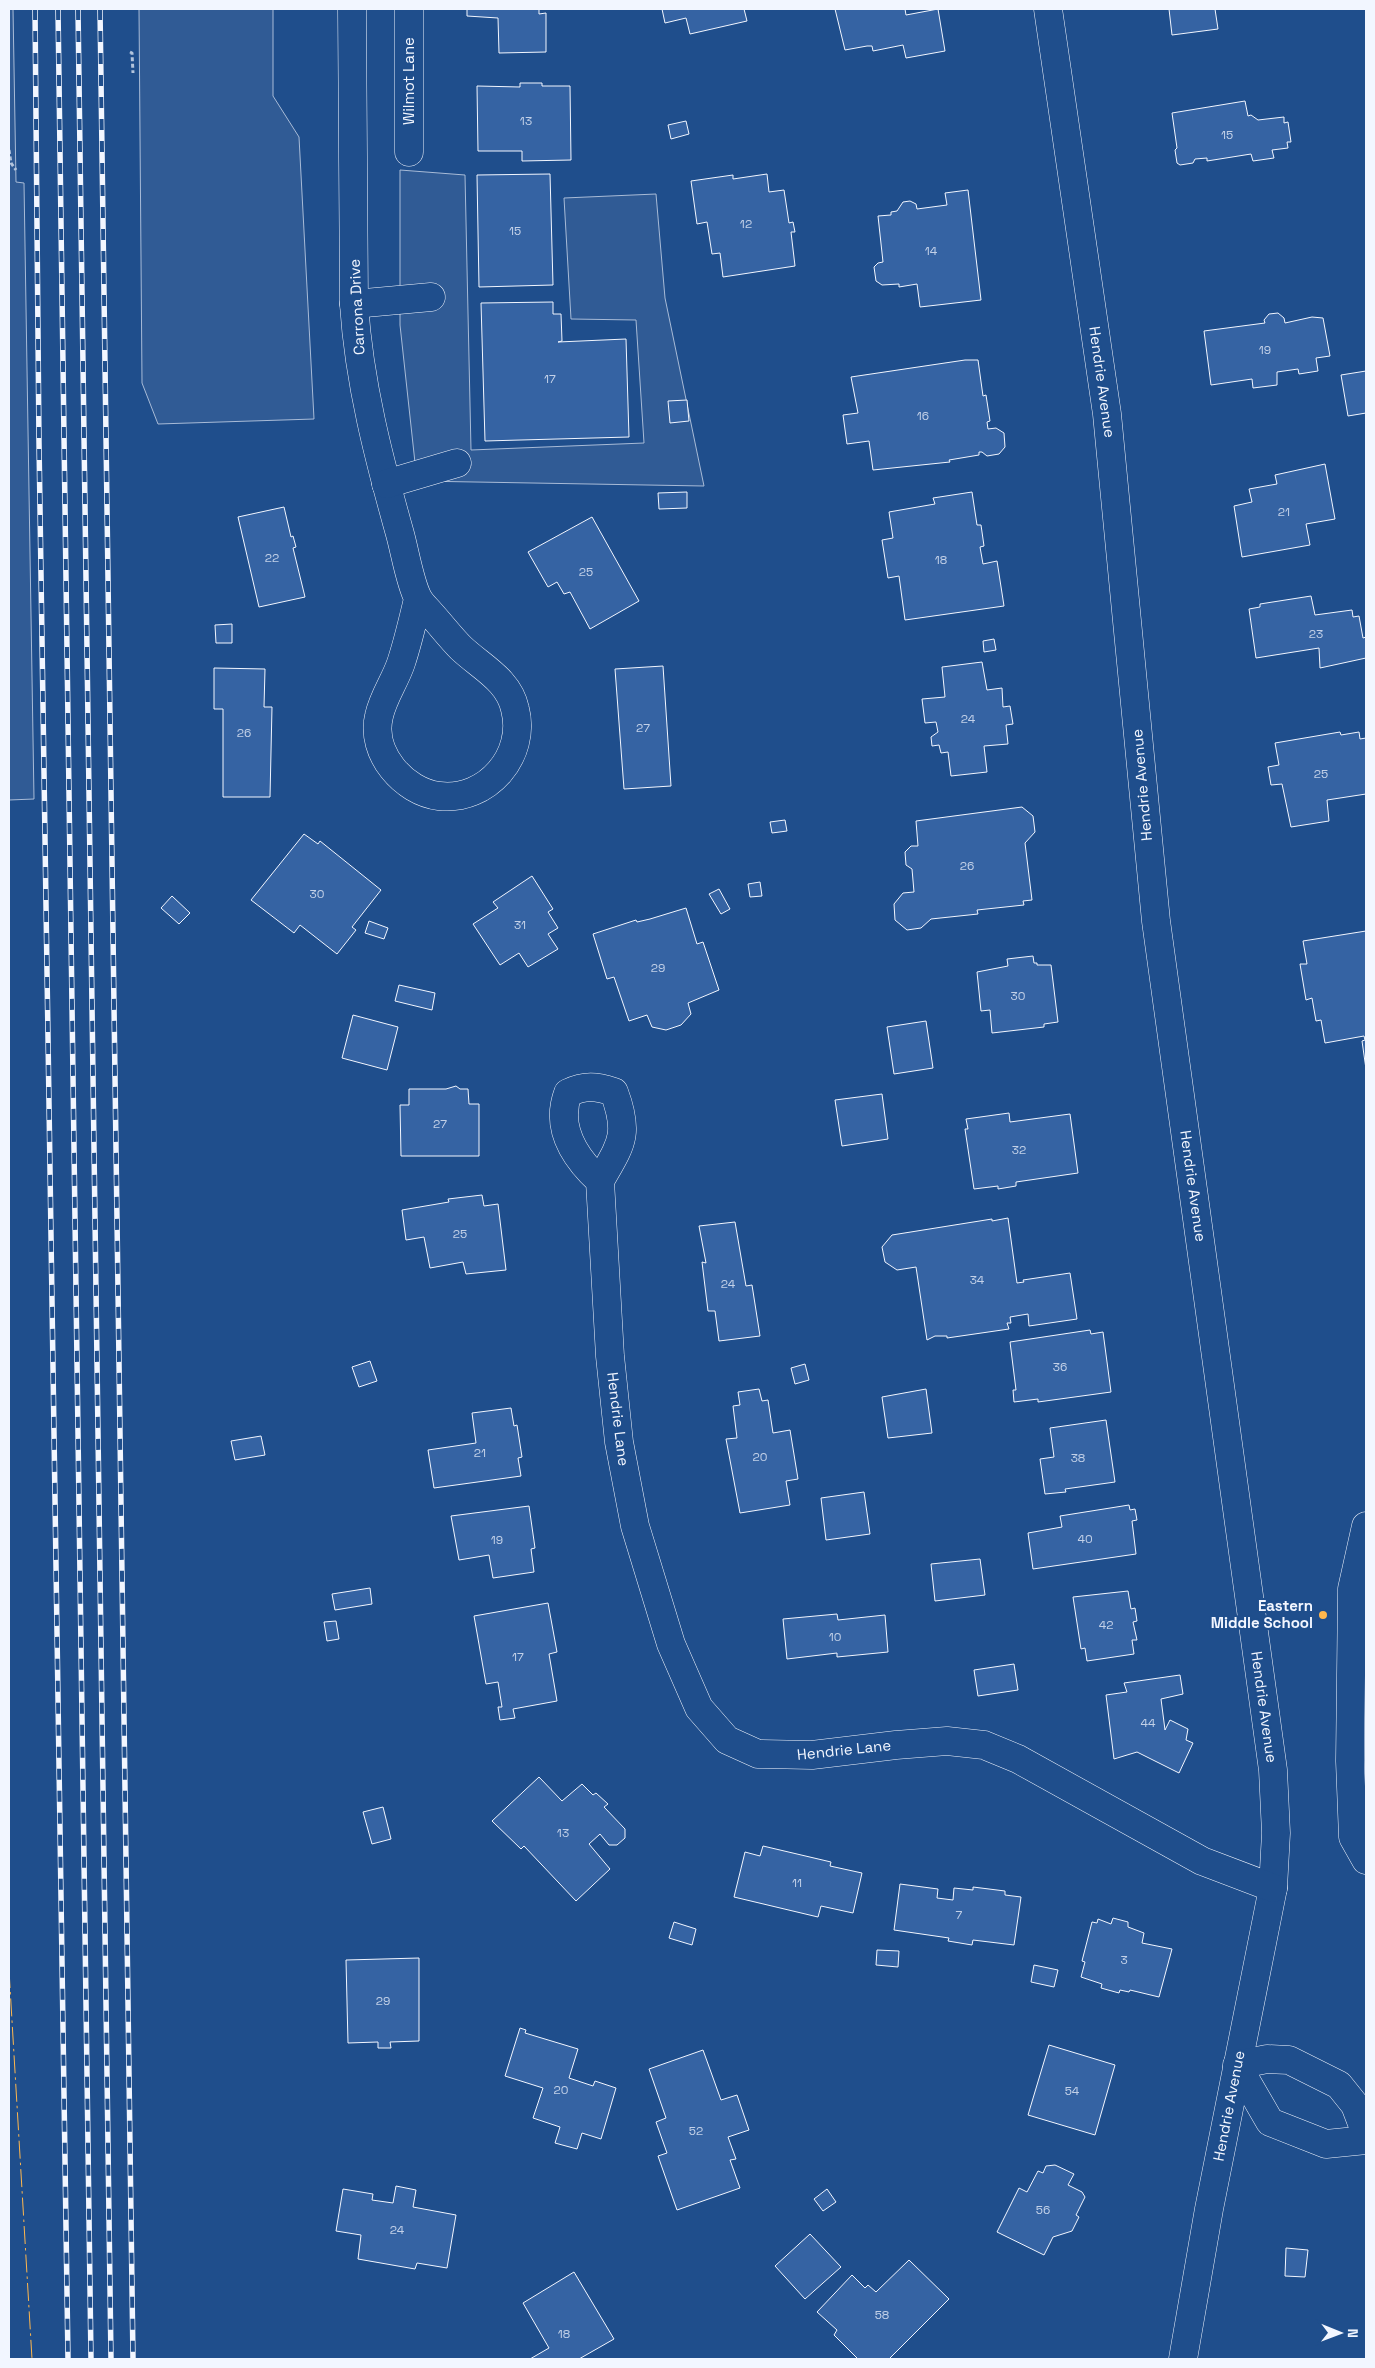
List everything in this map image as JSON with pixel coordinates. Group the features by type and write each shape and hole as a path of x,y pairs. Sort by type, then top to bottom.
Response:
{"street":[{"name":"Carrona Drive","path":"352,9 354,304 357,352 386,484 418,599 462,648 503,683 515,708 518,735 509,761 491,782 467,794 439,796 414,788 392,770 380,745 378,718 387,692 401,664 418,599"},
{"name":"Wilmot Lane","path":"409,9 409,152"},
{"name":"Hendrie Avenue","path":"1048,9 1107,414 1156,921 1273,1770 1276,1833 1273,1888 1237,2065 1183,2359"},
{"path":"354,304 431,297"},
{"path":"386,484 457,463"},
{"name":"Hendrie Lane","path":"600,1181 610,1356 619,1442 634,1526 670,1644 699,1708 727,1740 758,1754 766,1755 812,1755 947,1741 984,1745 1018,1759 1202,1861 1273,1888"},
{"path":"1366,1526 1352,1589 1350,1761 1353,1837 1366,1860"},
{"path":"1366,2134 1355,2105 1339,2085 1289,2060 1267,2059 1237,2065 1270,2122 1326,2144 1366,2140"}],"path":[{"path":"130,52 132,54 133,73"},
{"path":"9,150 11,163 16,170"}],"shaded area":[{"path":"9,9 13,9 16,182 24,183 34,799 9,800"},
{"path":"139,9 273,9 273,96 299,137 314,419 158,424 142,383"},
{"path":"400,170 465,175 471,450 644,443 636,320 571,319 564,198 656,194 665,298 704,486 417,481 400,325"}],"building":[{"path":"467,9 539,9 539,14 546,13 546,52 499,53 498,18 467,16"},
{"path":"662,9 744,9 747,21 690,34 686,18 665,23"},
{"path":"835,9 905,9 906,15 938,9 945,51 906,58 903,45 873,51 872,46 845,50"},
{"path":"1169,9 1215,9 1218,29 1172,35"},
{"path":"520,83 542,83 542,86 570,86 571,160 522,161 522,151 478,151 477,86 520,87"},
{"path":"1245,101 1248,116 1251,115 1258,120 1284,117 1284,123 1288,122 1291,142 1287,142 1288,148 1272,150 1274,158 1253,161 1251,154 1207,161 1207,158 1195,159 1193,163 1180,165 1177,163 1172,113"},
{"path":"686,121 689,134 671,139 668,125"},
{"path":"550,174 553,285 479,287 477,175"},
{"path":"767,174 769,192 784,190 789,223 793,222 795,232 791,232 795,266 723,277 720,253 712,254 707,222 697,224 691,181 733,175 733,179"},
{"path":"968,190 981,300 920,307 917,284 899,287 899,284 882,285 876,281 874,267 878,263 883,262 878,216 891,215 891,212 897,211 903,202 910,201 916,204 917,209 947,205 945,193"},
{"path":"553,302 553,314 561,314 562,341 558,342 626,339 629,437 485,441 481,303"},
{"path":"1278,313 1284,318 1285,323 1312,317 1323,318 1330,356 1316,358 1318,371 1299,374 1298,369 1277,372 1277,385 1253,388 1252,379 1211,385 1204,331 1265,323 1264,320 1269,314"},
{"path":"965,360 978,360 983,396 986,395 990,421 987,422 988,429 996,428 1004,433 1005,447 999,454 987,456 979,452 979,455 949,460 950,462 873,470 869,441 847,444 843,415 858,413 851,377"},
{"path":"1366,371 1366,413 1348,416 1341,375"},
{"path":"687,400 689,421 670,423 668,401"},
{"path":"1325,464 1335,519 1306,524 1310,545 1242,557 1234,506 1252,502 1249,489 1277,484 1275,475"},
{"path":"687,492 687,508 659,509 658,493"},
{"path":"972,492 977,525 981,525 984,546 980,547 983,564 997,561 1004,606 905,620 899,576 888,578 882,540 893,538 889,512 935,504 933,498"},
{"path":"284,507 291,537 293,536 296,547 293,548 305,597 259,607 238,517"},
{"path":"592,517 639,601 590,629 570,592 564,594 557,582 548,587 528,552"},
{"path":"1311,596 1315,615 1352,610 1353,617 1359,616 1363,638 1366,637 1366,658 1320,668 1319,648 1256,658 1249,609 1260,607 1260,604"},
{"path":"232,624 232,643 216,643 215,625"},
{"path":"994,639 996,650 984,652 983,641"},
{"path":"982,662 987,690 1002,688 1003,707 1010,706 1013,724 1006,725 1008,744 984,746 987,772 951,776 948,752 941,753 939,745 932,746 931,737 938,732 936,722 925,723 922,699 945,697 942,667"},
{"path":"663,666 671,786 624,789 615,669"},
{"path":"214,668 265,669 264,707 272,707 270,797 223,797 223,709 214,709"},
{"path":"1340,732 1341,735 1359,732 1360,739 1366,738 1366,794 1327,800 1329,821 1291,827 1282,784 1271,785 1268,767 1279,765 1275,743"},
{"path":"1022,807 1033,816 1035,832 1025,843 1032,900 1023,901 1024,905 977,910 978,914 931,919 921,928 907,930 895,920 894,904 903,893 914,892 912,869 906,865 905,852 911,846 918,846 916,821"},
{"path":"785,820 787,831 772,833 770,822"},
{"path":"304,834 318,844 320,841 381,890 352,927 356,930 337,954 300,925 294,933 251,900"},
{"path":"532,876 553,909 548,912 558,928 548,934 558,949 528,967 519,953 500,965 473,924 498,908 493,902"},
{"path":"760,882 762,896 750,897 748,884"},
{"path":"719,889 730,909 721,914 709,894"},
{"path":"172,896 190,913 179,924 161,908"},
{"path":"686,908 697,944 703,942 719,990 688,1003 691,1014 681,1025 666,1030 652,1027 647,1015 629,1021 614,977 607,979 593,934 636,920 637,922 650,919"},
{"path":"369,921 388,928 384,939 365,933"},
{"path":"1366,931 1366,1069 1362,1041 1365,1040 1364,1036 1325,1043 1321,1020 1316,1021 1312,998 1306,1000 1300,964 1307,964 1303,941"},
{"path":"1033,956 1034,963 1037,963 1037,965 1051,965 1058,1022 1044,1024 1044,1027 992,1033 990,1010 981,1011 977,972 1008,966 1007,959"},
{"path":"399,985 435,993 432,1010 395,1001"},
{"path":"353,1015 398,1027 387,1070 342,1058"},
{"path":"926,1021 933,1068 894,1074 887,1027"},
{"path":"456,1086 460,1089 468,1089 469,1104 479,1104 479,1156 401,1156 400,1105 409,1105 409,1089 446,1089"},
{"path":"882,1094 888,1139 842,1146 835,1100"},
{"path":"1009,1113 1010,1122 1070,1114 1078,1173 1016,1182 1016,1186 998,1189 998,1186 974,1189 965,1129 968,1129 966,1119"},
{"path":"482,1195 484,1206 498,1204 506,1270 466,1274 463,1262 430,1268 424,1237 406,1240 402,1210 449,1202 448,1199"},
{"path":"1008,1218 1017,1283 1024,1282 1023,1280 1070,1273 1077,1319 1029,1326 1028,1314 1010,1317 1011,1323 1007,1323 1009,1329 947,1338 947,1336 935,1336 927,1340 916,1267 897,1270 885,1262 882,1247 892,1235"},
{"path":"735,1222 746,1286 752,1285 760,1336 719,1341 715,1311 708,1311 702,1262 706,1263 699,1226"},
{"path":"1090,1330 1091,1334 1103,1332 1111,1392 1038,1402 1038,1399 1014,1402 1013,1390 1016,1390 1010,1342"},
{"path":"370,1361 377,1381 359,1387 352,1367"},
{"path":"805,1364 809,1380 795,1384 791,1368"},
{"path":"759,1389 762,1401 768,1400 773,1433 790,1430 798,1479 786,1481 790,1505 740,1513 726,1439 737,1438 733,1406 740,1405 738,1392"},
{"path":"926,1389 932,1433 888,1438 882,1397"},
{"path":"511,1408 514,1426 517,1425 522,1457 518,1458 521,1476 434,1488 428,1450 476,1443 472,1413"},
{"path":"1106,1420 1115,1482 1065,1489 1066,1492 1045,1494 1040,1459 1054,1457 1050,1428"},
{"path":"261,1436 265,1455 235,1460 231,1441"},
{"path":"864,1492 870,1534 826,1540 821,1498"},
{"path":"1129,1505 1130,1510 1135,1509 1137,1520 1132,1521 1136,1554 1033,1569 1028,1533 1062,1527 1060,1516"},
{"path":"529,1506 535,1548 531,1549 534,1572 493,1578 489,1555 459,1560 451,1516"},
{"path":"980,1559 985,1595 935,1601 931,1564"},
{"path":"370,1588 372,1604 335,1610 332,1594"},
{"path":"1128,1591 1131,1609 1135,1608 1137,1621 1133,1622 1137,1640 1132,1640 1134,1654 1087,1661 1085,1648 1081,1649 1073,1597"},
{"path":"548,1603 557,1652 549,1654 557,1701 513,1709 515,1718 500,1720 498,1707 502,1707 498,1682 486,1684 474,1616"},
{"path":"837,1614 838,1620 885,1615 888,1652 837,1657 837,1653 787,1659 783,1619"},
{"path":"336,1621 339,1639 327,1641 324,1622"},
{"path":"1014,1664 1018,1690 978,1696 974,1670"},
{"path":"1180,1675 1183,1694 1161,1699 1165,1730 1170,1720 1188,1729 1186,1740 1193,1743 1179,1773 1137,1752 1114,1759 1106,1695 1127,1692 1124,1683"},
{"path":"539,1777 562,1801 582,1784 593,1795 596,1793 608,1804 604,1807 625,1829 625,1838 617,1845 609,1845 600,1834 589,1844 610,1869 576,1901 524,1846 521,1849 492,1821"},
{"path":"383,1807 391,1839 372,1844 363,1812"},
{"path":"763,1846 831,1862 830,1866 862,1873 853,1913 821,1906 818,1917 734,1897 745,1852 760,1856"},
{"path":"900,1884 938,1889 937,1898 953,1900 954,1888 973,1890 973,1887 1005,1891 1005,1895 1021,1897 1014,1945 973,1940 972,1945 948,1941 949,1938 894,1930"},
{"path":"1113,1918 1128,1922 1128,1927 1144,1933 1142,1943 1172,1949 1159,1997 1130,1990 1129,1992 1120,1990 1119,1993 1101,1988 1102,1984 1081,1977 1085,1962 1082,1961 1092,1922 1097,1923 1098,1919 1111,1924"},
{"path":"674,1922 696,1929 692,1945 669,1938"},
{"path":"877,1950 899,1951 898,1967 876,1965"},
{"path":"419,1958 419,2041 390,2042 391,2048 378,2048 378,2042 348,2043 346,1960"},
{"path":"1034,1965 1058,1970 1054,1987 1031,1982"},
{"path":"520,2028 526,2030 525,2033 578,2049 569,2078 593,2086 595,2081 616,2088 601,2139 582,2133 577,2149 555,2143 560,2127 533,2118 543,2088 505,2076"},
{"path":"1049,2045 1115,2065 1095,2135 1028,2115"},
{"path":"703,2050 721,2100 737,2095 749,2130 728,2137 736,2159 730,2160 740,2188 677,2210 658,2156 667,2153 656,2122 666,2118 649,2069"},
{"path":"1055,2165 1074,2174 1068,2185 1082,2192 1085,2197 1076,2215 1079,2217 1072,2231 1053,2237 1044,2255 997,2232 1019,2188 1027,2192 1038,2171 1043,2173 1046,2166"},
{"path":"396,2186 416,2190 413,2207 456,2215 447,2268 417,2263 415,2269 358,2259 361,2235 336,2231 343,2189 373,2194 372,2200 393,2203"},
{"path":"827,2189 836,2202 823,2211 814,2199"},
{"path":"810,2234 841,2267 805,2299 775,2266"},
{"path":"1286,2248 1308,2250 1305,2277 1285,2276"},
{"path":"909,2260 949,2299 889,2359 858,2359 834,2335 837,2330 817,2312 852,2275 865,2288 868,2285 876,2292"},
{"path":"574,2272 614,2339 579,2359 530,2359 549,2348 523,2303"}],"railway":[{"path":"35,9 39,442 68,2359"},
{"path":"58,9 91,2359"},
{"path":"78,9 111,2359"},
{"path":"100,9 133,2359"}],"power":[{"path":"9,1970 32,2359"}],"place":[{"name":"Eastern Middle School","path":"1323,1615"}]}
